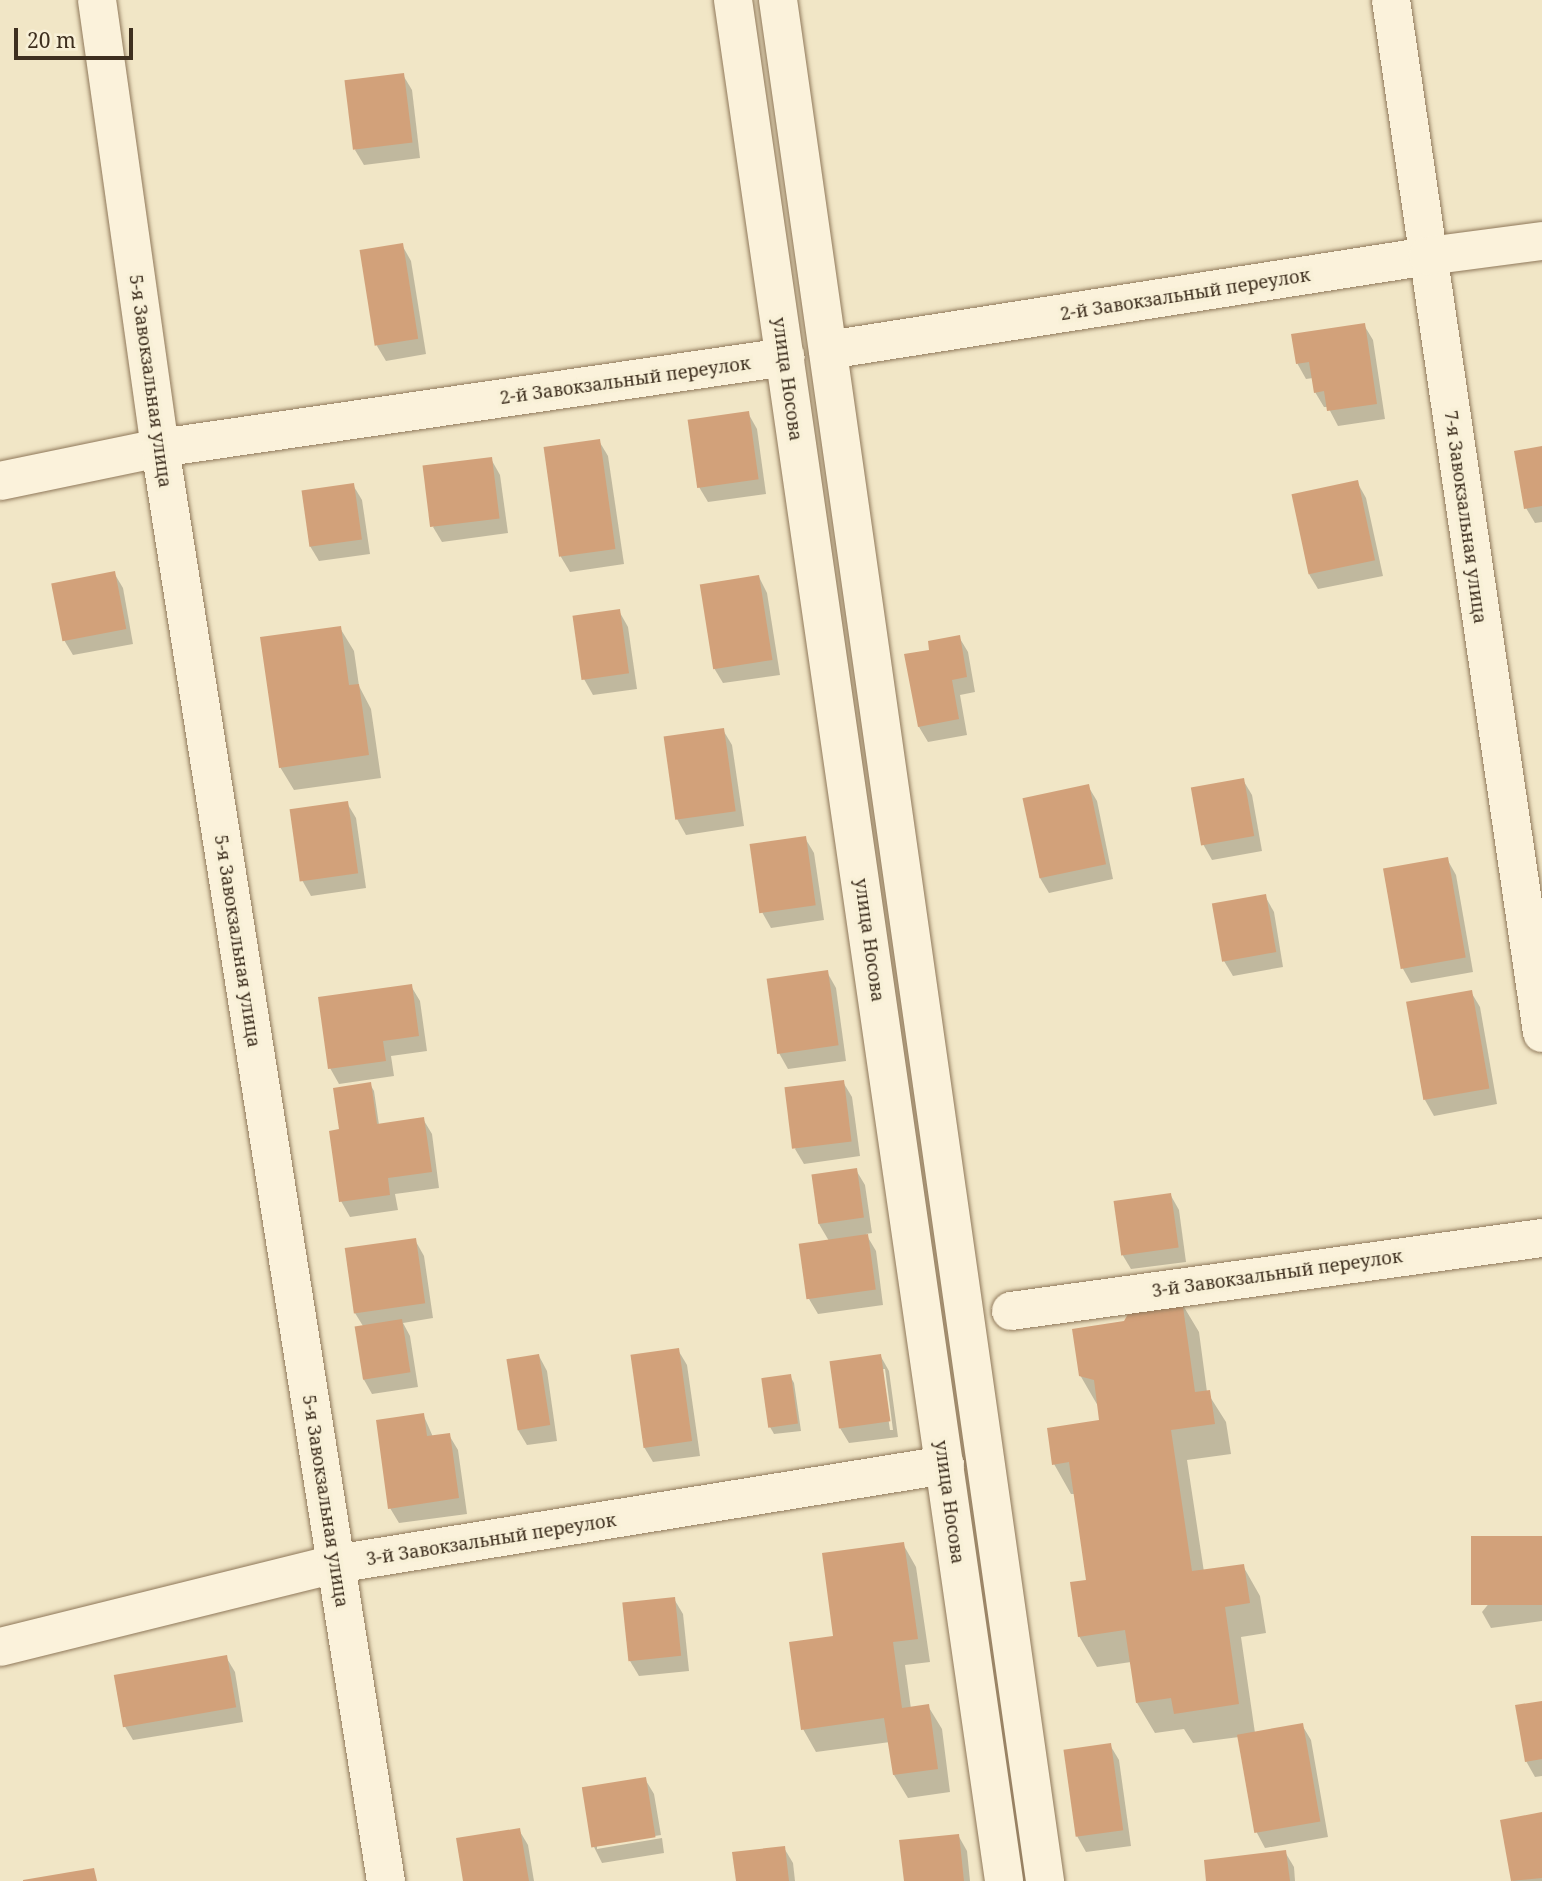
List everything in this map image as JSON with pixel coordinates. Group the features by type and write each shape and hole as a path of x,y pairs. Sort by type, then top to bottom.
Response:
{"street":[{"name":"5-я Завокзальная улица","path":"97,0 160,448 386,1881"},
{"name":"улица Носова","path":"733,0 946,1465 1003,1881"},
{"path":"778,0 1045,1881"},
{"name":"7-я Завокзальная улица","path":"1391,0 1542,1033"},
{"name":"2-й Завокзальный переулок","path":"0,481 160,448 785,357 1428,256 1542,241"},
{"name":"3-й Завокзальный переулок","path":"1011,1311 1542,1238"},
{"name":"3-й Завокзальный переулок","path":"0,1647 336,1564 986,1458"}],"building":[{"path":"404,73 413,142 353,150 344,80"},
{"path":"403,243 418,339 375,346 360,250"},
{"path":"1365,323 1377,404 1327,411 1324,391 1314,393 1309,362 1296,364 1291,334"},
{"path":"749,411 759,479 697,488 688,420"},
{"path":"600,439 615,549 559,557 544,447"},
{"path":"1542,446 1542,506 1524,509 1514,451"},
{"path":"492,457 500,519 430,527 423,466"},
{"path":"1358,480 1375,560 1309,574 1291,494"},
{"path":"354,483 362,539 309,547 302,490"},
{"path":"115,571 126,629 62,641 51,583"},
{"path":"759,575 772,660 713,669 700,584"},
{"path":"620,609 629,673 582,680 572,616"},
{"path":"341,626 349,685 359,684 369,755 279,768 260,637"},
{"path":"960,635 967,677 952,680 959,719 918,727 904,654 929,650 928,641"},
{"path":"724,728 736,811 675,820 664,736"},
{"path":"1244,778 1254,836 1201,845 1191,787"},
{"path":"1089,784 1106,864 1040,878 1022,798"},
{"path":"348,801 358,873 300,882 290,809"},
{"path":"806,836 816,905 759,913 750,844"},
{"path":"1448,857 1466,957 1401,969 1383,868"},
{"path":"1266,894 1276,952 1222,962 1212,904"},
{"path":"828,970 839,1045 777,1054 767,979"},
{"path":"412,984 419,1036 383,1041 386,1061 328,1069 318,997"},
{"path":"1472,990 1489,1088 1423,1100 1406,1002"},
{"path":"844,1080 852,1142 792,1149 784,1087"},
{"path":"371,1082 377,1124 424,1117 432,1172 388,1178 390,1195 339,1202 329,1131 339,1129 333,1088"},
{"path":"857,1168 864,1218 818,1224 811,1174"},
{"path":"1171,1193 1179,1247 1121,1256 1114,1201"},
{"path":"868,1234 876,1289 806,1299 799,1244"},
{"path":"416,1238 425,1303 354,1313 345,1248"},
{"path":"1182,1300 1195,1392 1210,1390 1215,1424 1171,1430 1192,1571 1244,1564 1250,1603 1225,1607 1239,1704 1174,1714 1171,1698 1136,1703 1125,1630 1078,1637 1070,1582 1086,1580 1069,1462 1052,1465 1047,1428 1099,1420 1094,1380 1079,1376 1072,1329 1124,1321 1132,1307"},
{"path":"402,1319 410,1372 363,1380 355,1327"},
{"path":"679,1348 692,1441 644,1448 630,1355"},
{"path":"539,1354 550,1425 518,1430 506,1359"},
{"path":"881,1354 890,1421 839,1429 830,1361"},
{"path":"791,1374 798,1424 768,1428 761,1378"},
{"path":"424,1413 427,1436 450,1433 459,1498 388,1509 376,1420"},
{"path":"1471,1536 1542,1536 1542,1605 1471,1605"},
{"path":"904,1542 918,1639 893,1642 902,1708 929,1704 938,1769 893,1775 884,1718 801,1730 789,1642 833,1636 822,1553"},
{"path":"675,1597 681,1656 628,1661 622,1603"},
{"path":"227,1655 236,1707 123,1727 114,1675"},
{"path":"1542,1701 1542,1759 1525,1762 1515,1705"},
{"path":"1303,1723 1320,1821 1254,1833 1237,1735"},
{"path":"1111,1743 1123,1830 1076,1837 1063,1750"},
{"path":"646,1777 656,1837 591,1847 582,1787"},
{"path":"1542,1812 1542,1878 1511,1881 1500,1820"},
{"path":"520,1828 529,1881 463,1881 456,1838"},
{"path":"959,1834 964,1881 904,1881 899,1840"},
{"path":"785,1846 789,1881 736,1881 732,1852"},
{"path":"1286,1850 1290,1881 1206,1881 1204,1860"},
{"path":"94,1868 97,1881 23,1881 23,1880"}]}
